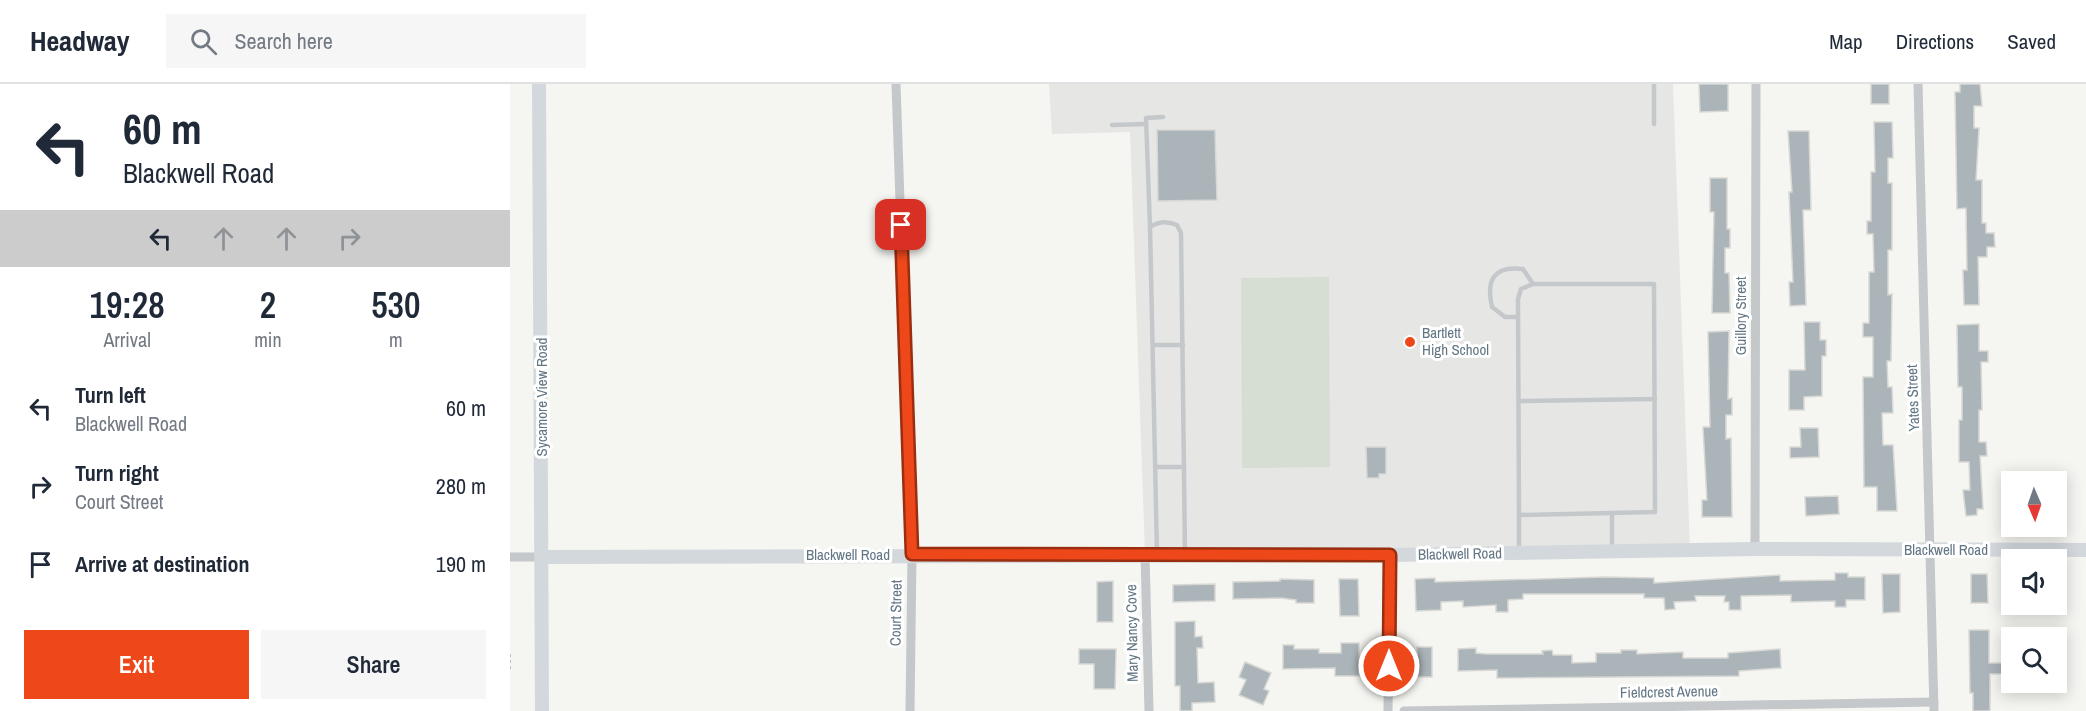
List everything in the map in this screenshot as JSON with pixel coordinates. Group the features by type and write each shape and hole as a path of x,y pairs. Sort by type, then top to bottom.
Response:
{"street":[{"name":"Sycamore View Road","path":"539,84 542,711"},
{"name":"Court Street","path":"896,84 912,554 910,711"},
{"name":"Guillory Street","path":"1755,549 1756,84"},
{"name":"Yates Street","path":"1918,84 1932,549 1934,706"},
{"name":"Blackwell Road","path":"510,557 912,554 1390,555 1755,549 2086,550"},
{"name":"Mary Nancy Cove","path":"1149,711 1151,554"},
{"path":"1388,711 1390,555"},
{"name":"Fieldcrest Avenue","path":"1404,711 1934,706"}],"lane":[{"path":"1654,84 1654,124"},
{"path":"1151,554 1156,467 1146,118 1162,117"},
{"path":"1112,125 1146,124"},
{"path":"1150,226 1168,221 1177,225 1181,233 1185,554"},
{"path":"1518,317 1505,317 1492,308 1488,291 1491,281 1500,271 1510,268 1523,269 1533,284"},
{"path":"1519,515 1655,513 1654,284 1533,284 1521,289 1518,299 1519,553"},
{"path":"1153,345 1182,345"},
{"path":"1519,401 1655,399"},
{"path":"1156,467 1184,467"},
{"path":"1612,513 1612,551"}],"path":[{"path":"510,651 510,669"}],"shaded area":[{"name":"Bartlett High School","path":"1049,84 1673,84 1690,550 1145,554 1130,132 1052,134"},
{"path":"1329,277 1330,467 1242,468 1241,278"}],"building":[{"path":"1699,84 1728,84 1728,111 1700,112"},
{"path":"1871,84 1889,84 1889,104 1871,104"},
{"path":"1960,84 1980,84 1982,106 1974,106 1974,128 1979,128 1976,180 1982,180 1982,223 1986,223 1986,233 1994,233 1995,247 1987,247 1987,257 1978,257 1979,305 1964,305 1963,270 1967,270 1966,208 1957,209 1955,92 1960,92"},
{"path":"1874,122 1892,122 1893,158 1888,158 1888,183 1892,183 1892,250 1888,250 1888,295 1892,294 1891,361 1887,361 1888,387 1892,387 1893,413 1882,413 1883,445 1893,445 1897,511 1877,511 1877,487 1864,487 1863,377 1873,377 1873,337 1863,337 1863,323 1869,323 1869,272 1874,272 1873,234 1867,234 1867,221 1871,221 1871,172 1875,172"},
{"path":"1157,130 1215,130 1217,200 1158,201"},
{"path":"1788,131 1809,131 1811,210 1803,210 1806,305 1790,306 1789,282 1793,282 1789,192 1792,192"},
{"path":"1710,178 1727,178 1727,229 1730,229 1730,248 1725,248 1725,273 1729,273 1730,313 1712,313 1714,212 1710,212"},
{"path":"1804,322 1820,322 1820,340 1826,340 1826,356 1822,356 1822,396 1804,397 1804,410 1789,410 1789,370 1805,370"},
{"path":"1979,324 1979,351 1988,351 1988,362 1981,362 1982,410 1979,410 1979,442 1986,442 1987,456 1980,456 1983,509 1977,509 1977,515 1966,516 1963,490 1970,490 1969,462 1959,462 1962,387 1958,387 1957,325"},
{"path":"1729,331 1728,399 1732,398 1732,415 1726,415 1726,439 1731,438 1732,517 1702,517 1702,500 1707,500 1703,427 1710,427 1708,332"},
{"path":"1800,428 1818,428 1819,457 1790,458 1790,447 1801,447"},
{"path":"1366,447 1386,447 1386,474 1379,474 1379,478 1367,478"},
{"path":"1838,496 1839,514 1806,516 1805,497"},
{"path":"1835,573 1848,573 1848,577 1865,577 1865,600 1846,600 1846,607 1835,607 1835,601 1791,602 1791,595 1741,596 1741,610 1729,610 1729,602 1724,602 1725,596 1695,596 1696,601 1674,602 1675,609 1665,610 1664,598 1644,598 1644,594 1523,594 1523,599 1508,600 1508,612 1496,612 1496,605 1463,607 1463,601 1441,602 1441,610 1416,611 1415,579 1435,578 1435,582 1605,577 1654,578 1654,583 1780,575 1780,581 1835,580"},
{"path":"1882,574 1900,574 1900,612 1883,613"},
{"path":"1971,574 1987,574 1988,603 1971,603"},
{"path":"1280,579 1314,580 1314,603 1296,603 1296,600 1281,598 1233,599 1233,582 1280,581"},
{"path":"1339,579 1358,579 1359,616 1340,616"},
{"path":"1113,581 1113,622 1097,622 1097,582"},
{"path":"1215,584 1215,601 1173,602 1173,585"},
{"path":"1195,621 1195,637 1202,636 1203,648 1197,648 1198,683 1214,682 1215,702 1192,703 1192,711 1180,711 1180,686 1175,686 1175,622"},
{"path":"1969,630 1989,630 1989,663 2001,663 2001,674 1990,674 1990,711 1973,711 1973,693 1970,693"},
{"path":"1341,643 1359,643 1359,676 1335,676 1335,668 1283,669 1283,645 1294,645 1294,649 1319,649 1319,653 1341,653"},
{"path":"1417,647 1432,647 1432,677 1418,677"},
{"path":"1476,648 1476,653 1486,654 1543,654 1542,651 1552,650 1553,655 1572,655 1572,663 1596,662 1596,653 1621,653 1621,650 1637,650 1637,654 1683,652 1683,658 1728,658 1728,653 1780,649 1781,668 1739,671 1739,676 1497,678 1497,670 1458,671 1458,649"},
{"path":"1079,649 1116,649 1115,689 1094,689 1094,664 1079,664"},
{"path":"1245,662 1271,673 1264,689 1269,691 1263,705 1239,695 1246,680 1239,677"}],"place":[{"name":"Bartlett High School","path":"1410,342"}],"route":[{"path":"901,225 912,554 1390,555 1389,666"}]}
